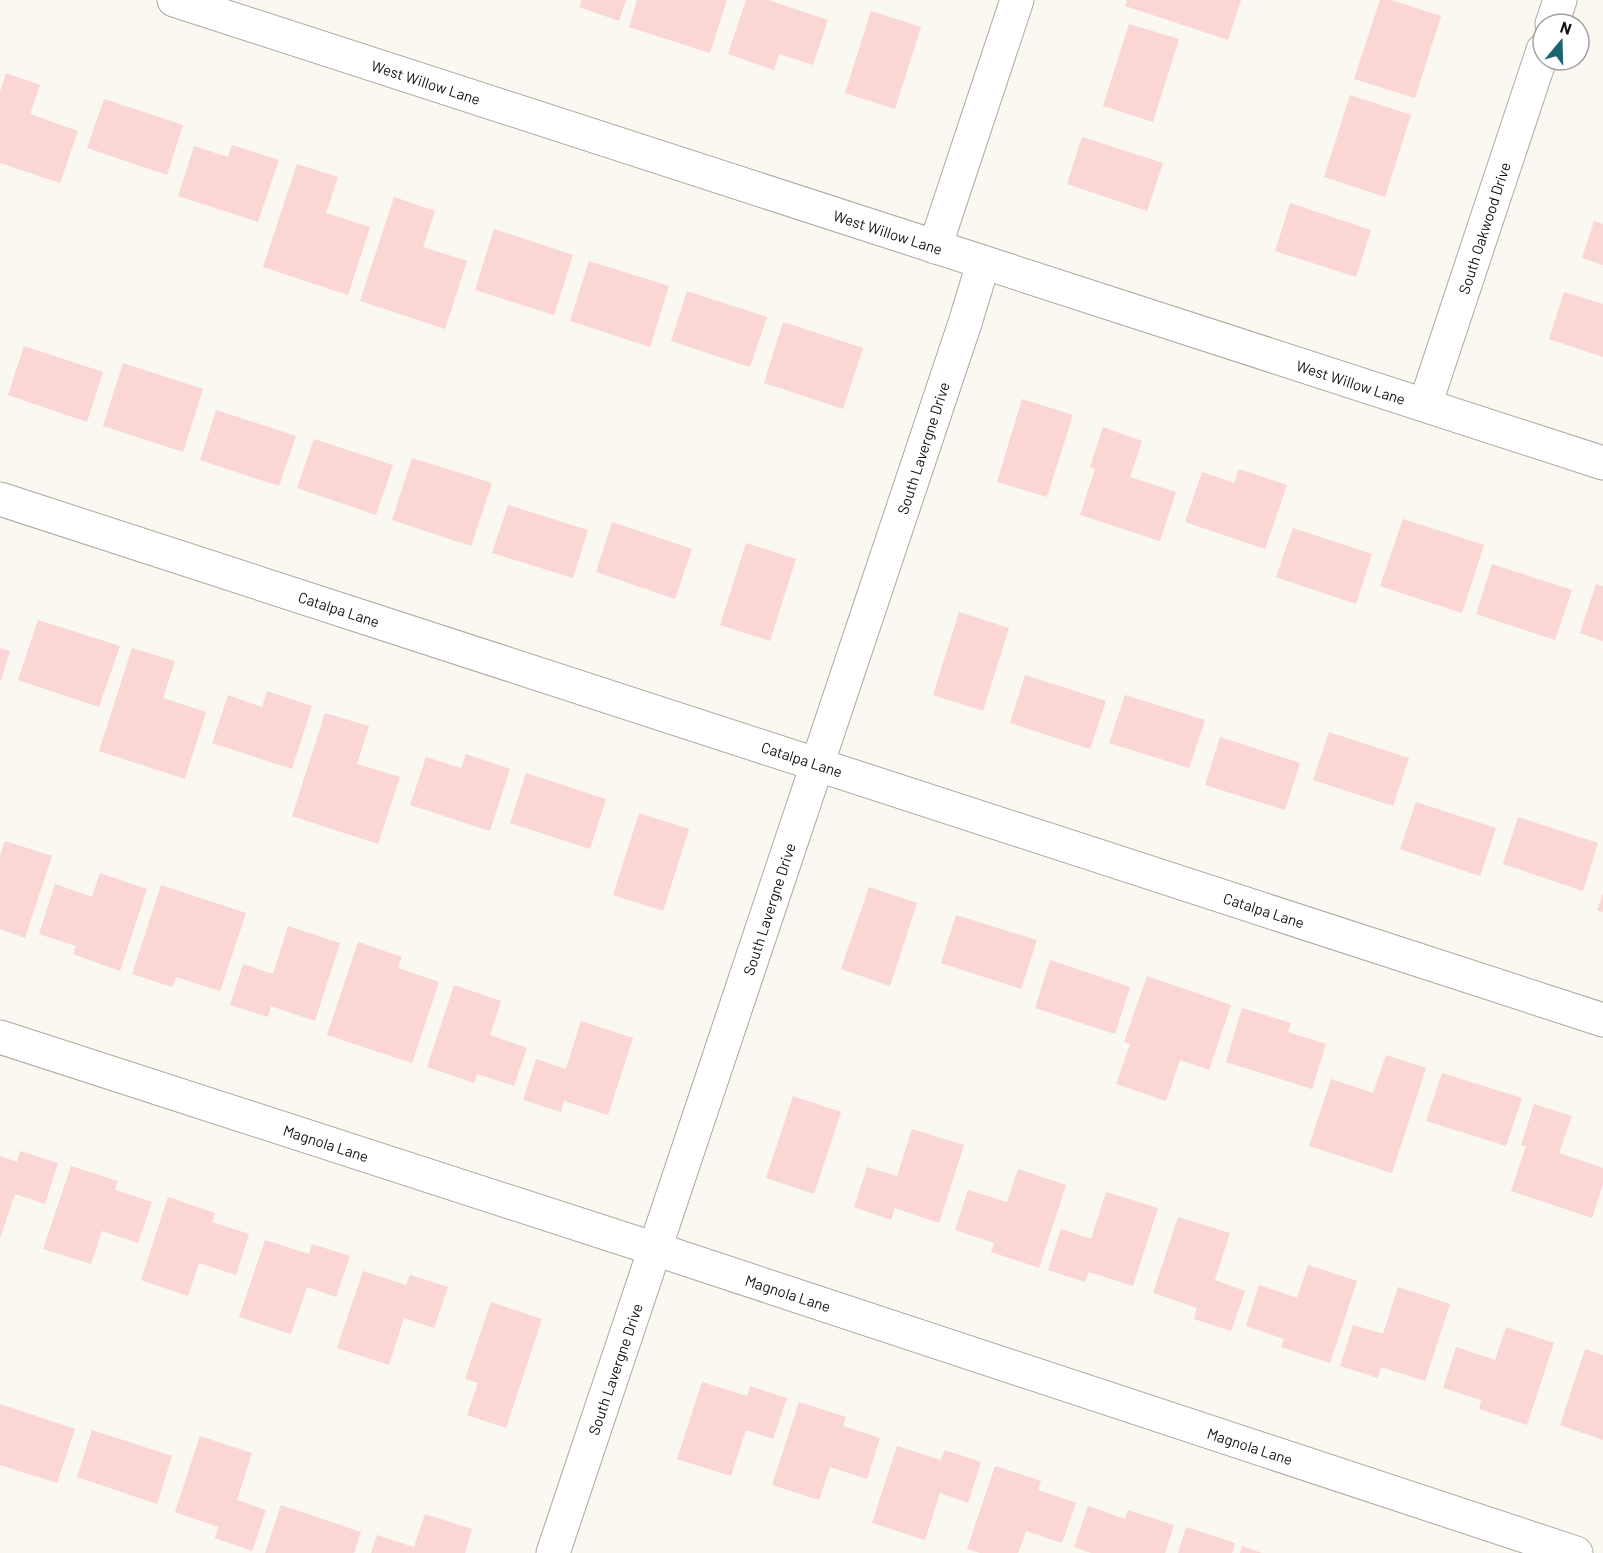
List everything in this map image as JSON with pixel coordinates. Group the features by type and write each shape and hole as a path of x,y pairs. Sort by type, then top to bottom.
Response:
{"street":[{"name":"West Willow Lane","path":"174,0 1603,464"},
{"path":"935,247 1017,0"},
{"name":"South Oakwood Drive","path":"1425,405 1536,72"},
{"name":"South Lavergne Drive","path":"553,1553 983,264"},
{"name":"Catalpa Lane","path":"0,499 1603,1020"},
{"name":"Magnola Lane","path":"0,1037 655,1249 1576,1553"}],"building":[{"path":"582,0 626,0 619,21 579,7"},
{"path":"637,0 727,0 710,53 629,27"},
{"path":"746,0 768,0 828,20 813,65 779,54 774,70 728,54"},
{"path":"1127,0 1241,0 1228,40 1125,6"},
{"path":"1380,0 1391,0 1441,16 1415,98 1354,79"},
{"path":"871,11 921,27 895,109 845,93"},
{"path":"1129,24 1179,39 1153,122 1103,106"},
{"path":"6,73 40,85 30,114 78,131 60,183 0,163 0,92"},
{"path":"1350,95 1411,115 1385,197 1324,177"},
{"path":"104,99 183,125 167,175 87,148"},
{"path":"1082,137 1163,163 1147,211 1067,184"},
{"path":"232,145 279,160 258,222 178,196 194,146 228,157"},
{"path":"297,164 338,177 326,213 370,227 348,295 263,267"},
{"path":"394,197 435,211 423,247 467,261 445,329 360,301"},
{"path":"1290,203 1371,230 1356,277 1275,251"},
{"path":"1594,221 1603,224 1603,265 1582,258"},
{"path":"494,229 573,255 554,315 475,290"},
{"path":"589,261 669,286 650,347 570,321"},
{"path":"687,291 767,317 750,367 671,341"},
{"path":"1564,292 1603,304 1603,357 1549,339"},
{"path":"783,322 863,348 843,409 764,383"},
{"path":"24,346 103,372 87,422 8,395"},
{"path":"123,363 203,389 183,452 103,426"},
{"path":"1022,399 1073,415 1047,497 997,482"},
{"path":"216,410 296,436 279,486 200,460"},
{"path":"1103,427 1142,441 1130,477 1176,492 1160,541 1080,515 1095,469 1090,467"},
{"path":"314,439 393,465 376,515 297,488"},
{"path":"412,458 492,483 471,546 392,520"},
{"path":"1239,469 1287,485 1265,549 1185,522 1202,472 1234,483"},
{"path":"508,505 588,530 573,578 492,553"},
{"path":"1403,519 1484,545 1462,613 1380,586"},
{"path":"612,522 692,549 675,599 596,572"},
{"path":"1293,528 1372,554 1356,604 1276,577"},
{"path":"746,543 796,559 770,641 720,625"},
{"path":"1492,564 1572,590 1555,640 1476,614"},
{"path":"1596,584 1603,586 1603,641 1580,633"},
{"path":"959,612 1009,628 983,711 933,695"},
{"path":"38,620 120,646 99,707 18,680"},
{"path":"0,648 10,651 1,680 0,680"},
{"path":"132,648 175,661 163,698 206,712 185,779 99,751"},
{"path":"1025,675 1106,701 1090,749 1010,723"},
{"path":"267,691 312,706 292,769 212,743 228,695 262,707"},
{"path":"1125,695 1205,720 1189,768 1109,743"},
{"path":"325,713 369,726 357,764 400,777 378,844 292,816"},
{"path":"1329,732 1409,758 1393,806 1313,780"},
{"path":"1220,737 1300,763 1285,810 1205,785"},
{"path":"466,754 510,769 490,831 410,805 426,757 461,768"},
{"path":"526,773 606,799 590,849 510,823"},
{"path":"1416,802 1496,828 1480,876 1400,849"},
{"path":"639,813 689,829 663,911 613,895"},
{"path":"1518,817 1598,843 1583,891 1503,864"},
{"path":"5,841 52,856 25,938 0,929 0,856"},
{"path":"100,873 147,889 120,971 73,954 76,946 39,934 55,884 92,897"},
{"path":"161,885 246,913 220,991 176,977 172,987 132,974"},
{"path":"869,887 917,903 890,986 841,969"},
{"path":"1603,893 1603,912 1597,910"},
{"path":"956,915 1037,940 1021,989 941,963"},
{"path":"288,926 340,943 315,1021 271,1006 268,1017 230,1005 243,964 273,974"},
{"path":"358,942 402,957 398,968 439,982 412,1063 327,1035"},
{"path":"1050,960 1130,987 1115,1034 1035,1008"},
{"path":"1147,976 1231,1005 1209,1070 1180,1060 1166,1101 1116,1084 1130,1044 1124,1042"},
{"path":"454,985 501,1001 490,1035 527,1048 514,1086 477,1074 474,1083 427,1067"},
{"path":"1242,1008 1291,1023 1288,1032 1326,1044 1312,1089 1226,1062"},
{"path":"581,1021 633,1038 608,1115 564,1101 561,1112 523,1100 536,1059 566,1069"},
{"path":"1386,1055 1426,1068 1392,1173 1309,1146 1331,1079 1373,1093"},
{"path":"1442,1073 1522,1098 1506,1146 1426,1121"},
{"path":"793,1096 841,1112 814,1194 766,1178"},
{"path":"1534,1104 1572,1116 1559,1153 1603,1168 1603,1184 1592,1218 1511,1191 1526,1146 1521,1145"},
{"path":"912,1129 964,1145 939,1223 895,1208 891,1220 854,1207 867,1167 897,1176"},
{"path":"20,1151 58,1163 45,1204 15,1194 0,1238 0,1156 17,1162"},
{"path":"71,1166 118,1181 115,1190 152,1202 138,1243 102,1231 91,1264 43,1249"},
{"path":"1018,1169 1066,1185 1039,1268 991,1252 994,1243 955,1230 968,1190 1007,1202"},
{"path":"1106,1192 1158,1208 1133,1286 1089,1272 1085,1282 1048,1270 1061,1229 1091,1239"},
{"path":"168,1197 215,1213 212,1222 249,1234 236,1275 199,1263 188,1296 141,1280"},
{"path":"1178,1217 1230,1233 1215,1280 1245,1291 1231,1331 1194,1319 1197,1308 1153,1293"},
{"path":"265,1240 309,1254 312,1244 350,1256 336,1297 307,1287 291,1334 239,1317"},
{"path":"1308,1265 1357,1281 1330,1363 1281,1347 1284,1339 1246,1326 1259,1285 1297,1298"},
{"path":"363,1271 406,1285 410,1275 448,1287 434,1328 404,1318 389,1365 337,1348"},
{"path":"1398,1287 1450,1304 1425,1381 1381,1367 1378,1378 1340,1366 1353,1325 1383,1334"},
{"path":"491,1302 542,1319 506,1428 467,1415 478,1383 465,1379"},
{"path":"1506,1327 1554,1343 1527,1425 1479,1409 1481,1400 1443,1388 1456,1347 1495,1360"},
{"path":"1585,1349 1603,1355 1603,1440 1560,1425"},
{"path":"702,1382 747,1396 750,1386 787,1398 773,1439 746,1430 731,1476 677,1459"},
{"path":"799,1402 846,1417 843,1426 880,1438 867,1479 830,1467 819,1500 772,1485"},
{"path":"0,1404 75,1429 57,1483 0,1465"},
{"path":"92,1430 172,1456 157,1504 77,1477"},
{"path":"200,1436 252,1453 237,1500 266,1510 252,1551 215,1538 218,1527 175,1512"},
{"path":"897,1446 941,1460 945,1450 981,1462 968,1503 940,1493 925,1540 872,1523"},
{"path":"995,1466 1041,1481 1038,1490 1076,1503 1062,1543 1026,1531 1018,1553 980,1553 967,1549"},
{"path":"281,1505 361,1532 354,1553 265,1553"},
{"path":"1088,1506 1125,1519 1128,1510 1174,1525 1165,1553 1091,1553 1074,1547"},
{"path":"425,1514 472,1529 465,1553 371,1553 377,1535 414,1547"},
{"path":"1186,1527 1235,1543 1232,1553 1178,1553"},
{"path":"1242,1546 1262,1553 1240,1553"}]}
